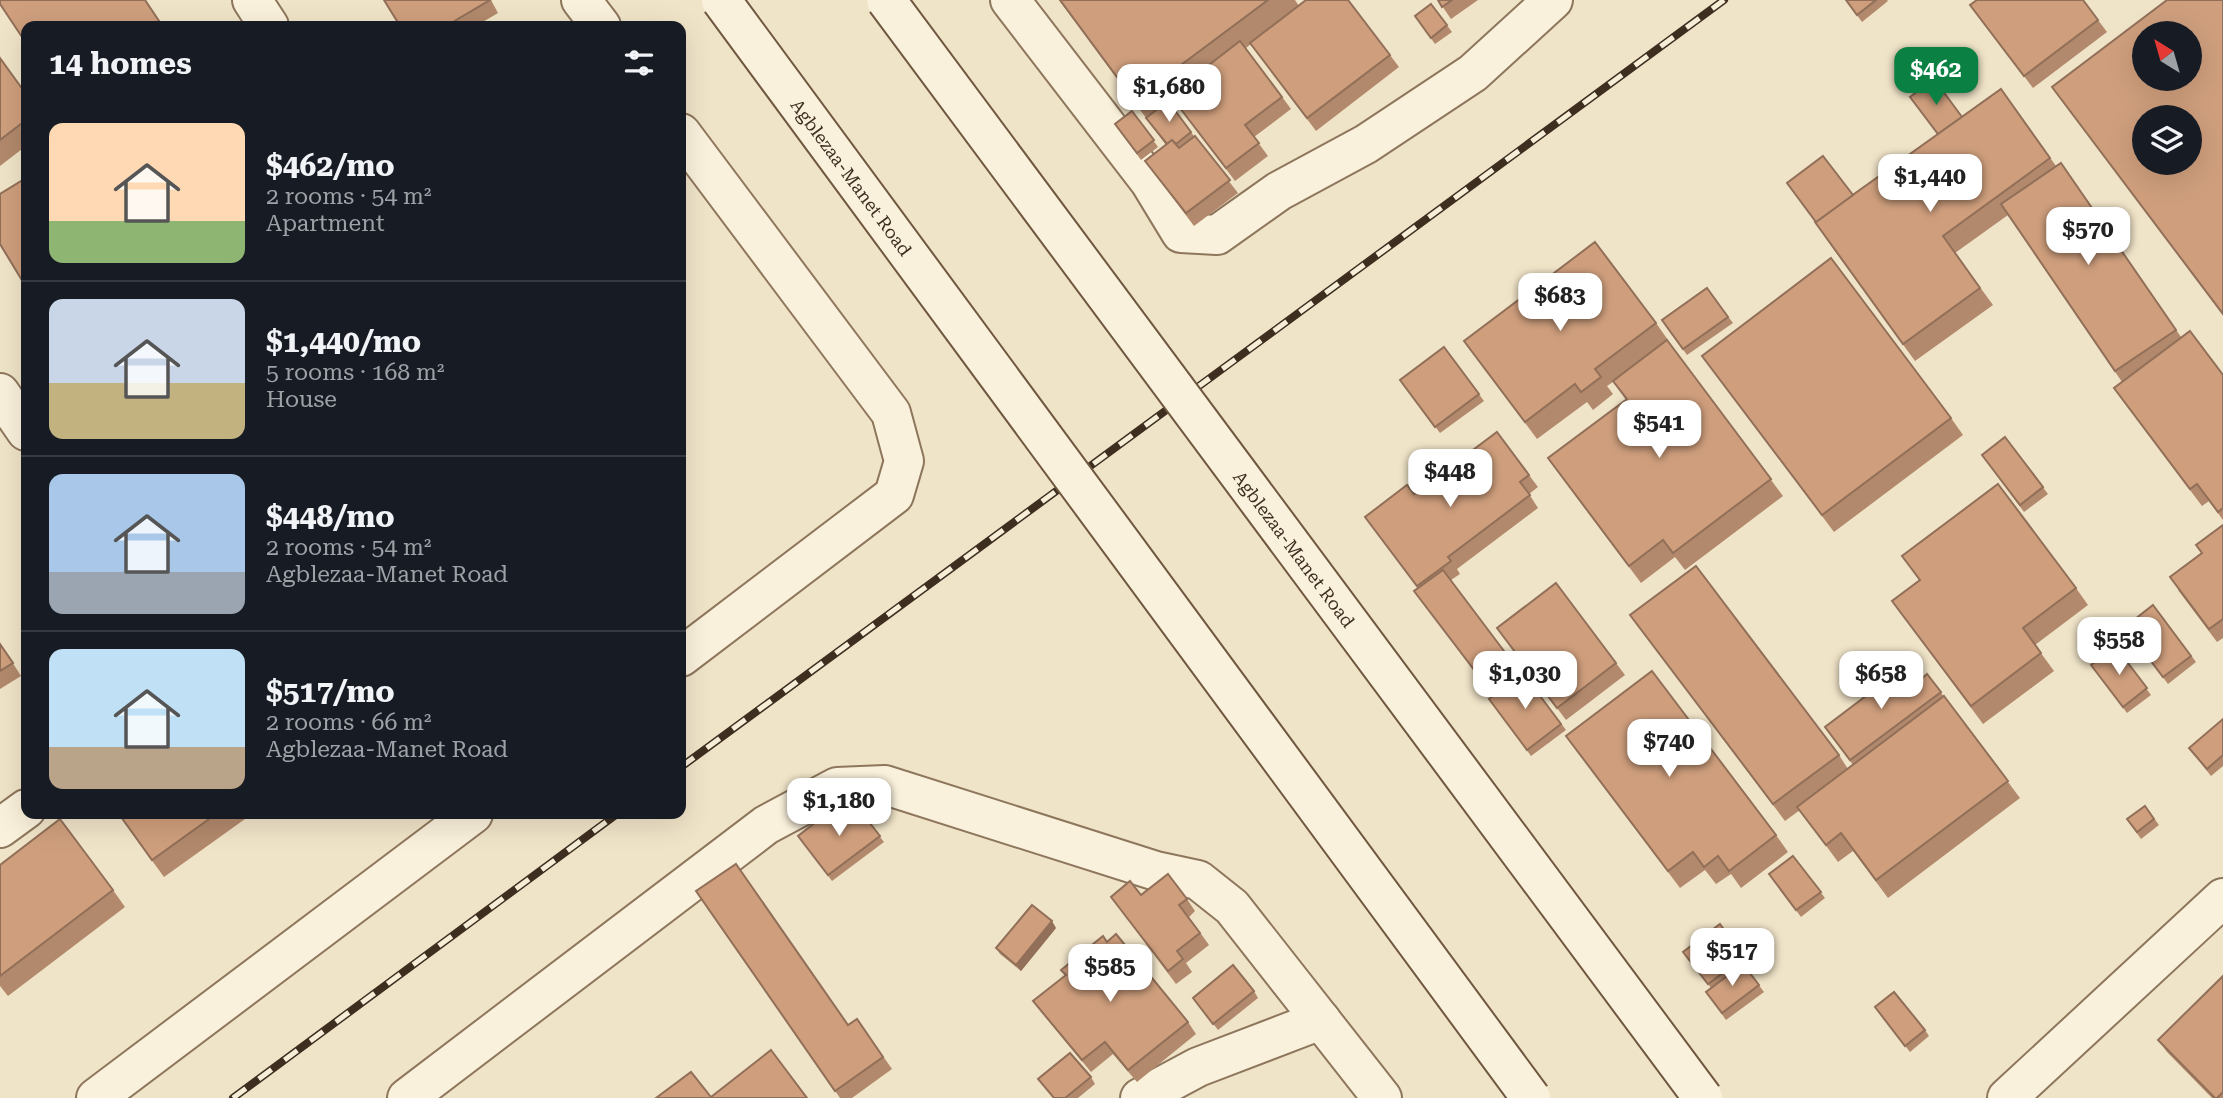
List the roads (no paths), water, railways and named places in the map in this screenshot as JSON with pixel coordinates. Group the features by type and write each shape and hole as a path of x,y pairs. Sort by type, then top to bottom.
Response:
{"street":[{"path":"252,0 266,21"},
{"path":"581,0 597,21"},
{"name":"Agblezaa-Manet Road","path":"721,0 1531,1098"},
{"name":"Agblezaa-Manet Road","path":"886,0 1703,1098"},
{"path":"1010,0 1150,182 1181,233 1217,235 1279,191 1366,144 1473,73 1553,0"},
{"path":"686,140 891,413 904,461 894,495 686,653"},
{"path":"0,393 21,424"},
{"path":"407,1098 766,825 837,787 885,785 1156,871 1198,880 1232,907 1382,1098"},
{"path":"0,828 21,812"},
{"path":"96,1098 465,819"},
{"path":"2007,1098 2223,898"},
{"path":"1140,1098 1198,1068 1321,1020"}],"railway":[{"path":"686,763 1724,0"},
{"path":"233,1098 610,819"}]}
